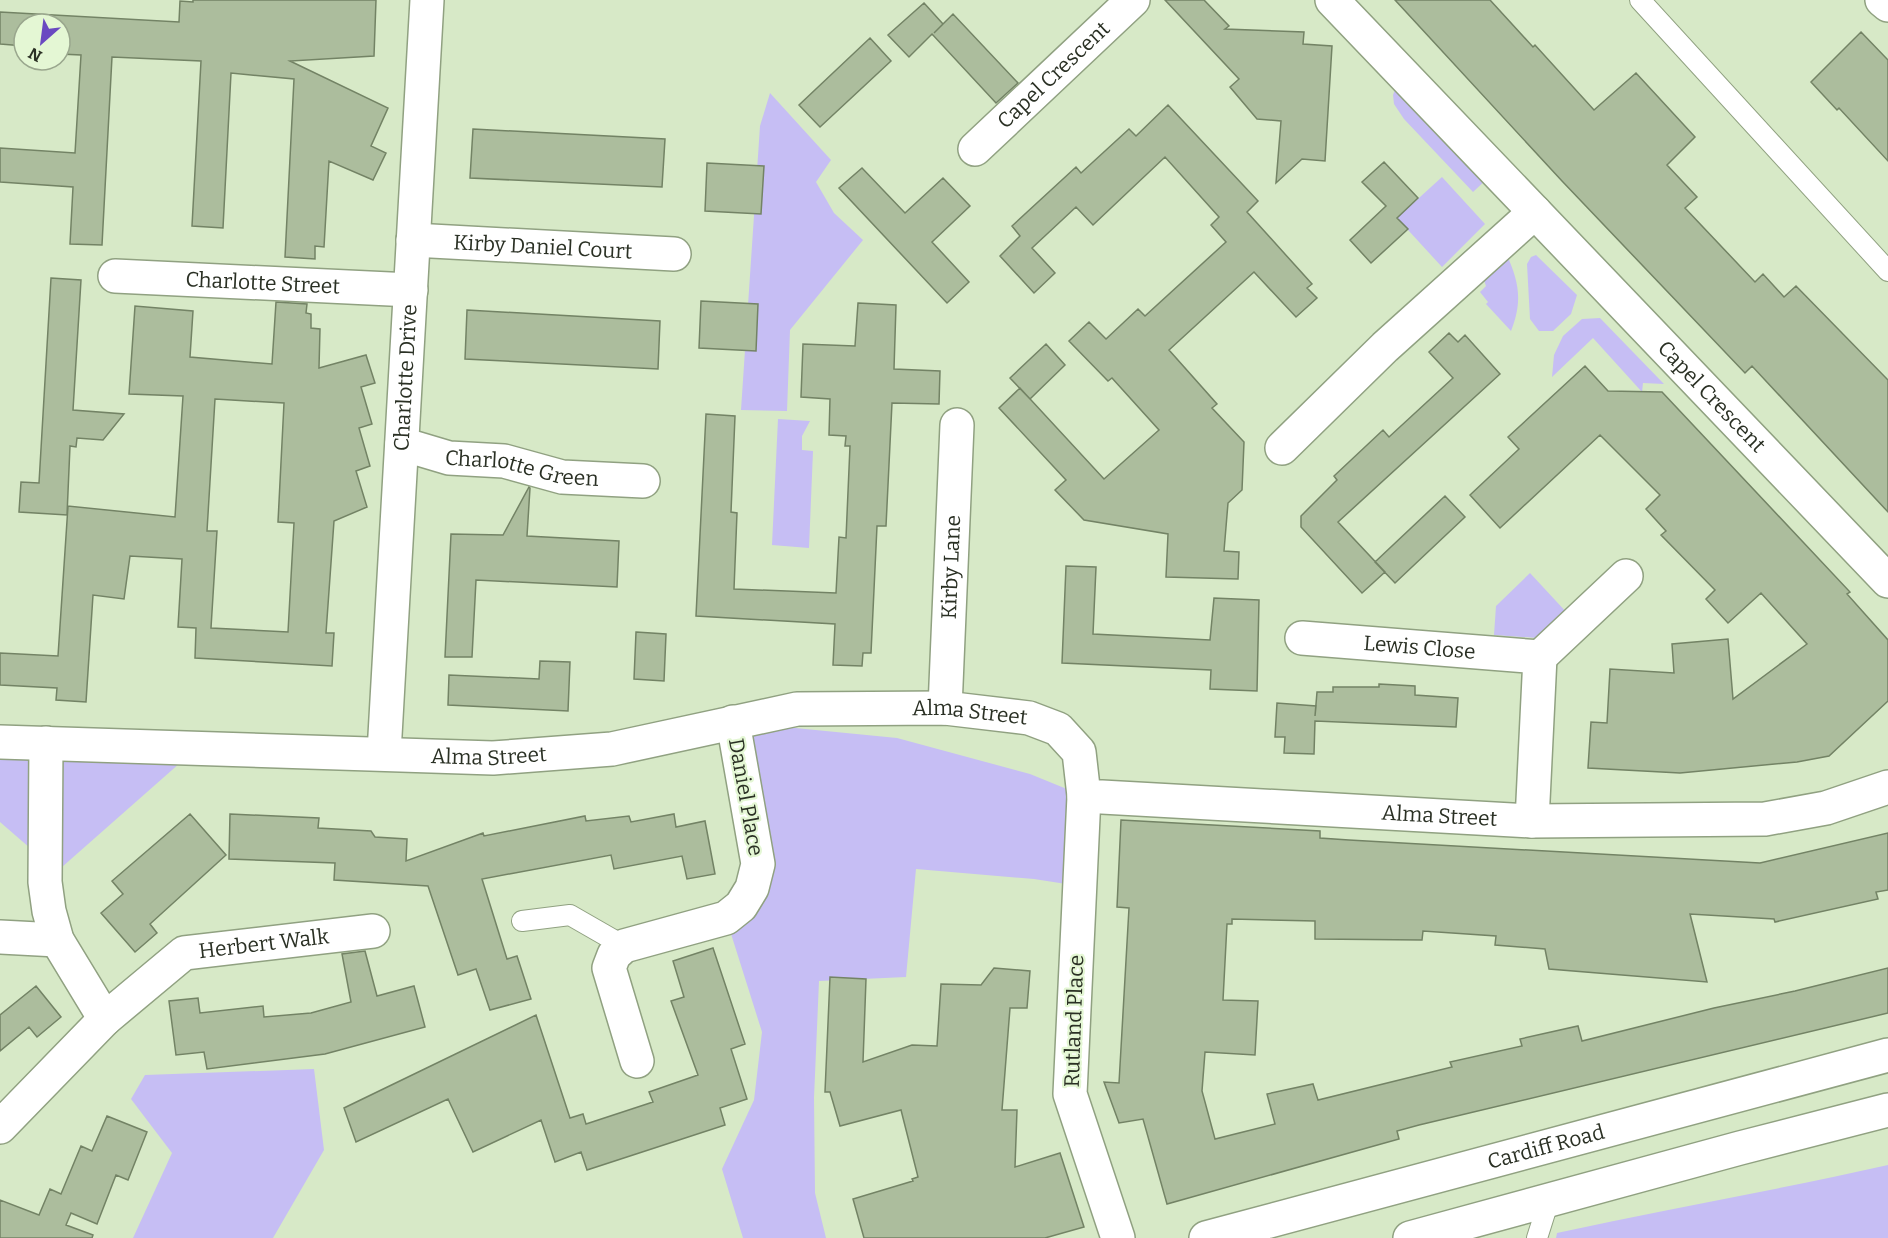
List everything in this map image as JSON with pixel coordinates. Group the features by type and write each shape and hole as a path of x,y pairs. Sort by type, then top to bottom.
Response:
{"street":[{"name":"Charlotte Drive","path":"384,753 427,0"},
{"name":"Capel Crescent","path":"975,149 1133,0"},
{"name":"Capel Crescent","path":"1332,0 1888,581"},
{"path":"1882,0 1888,5"},
{"path":"1282,448 1405,329 1535,212"},
{"name":"Kirby Daniel Court","path":"413,240 675,254"},
{"name":"Charlotte Street","path":"115,276 411,290"},
{"name":"Kirby Lane","path":"945,708 957,425"},
{"name":"Charlotte Green","path":"402,444 449,458 504,461 562,477 643,481"},
{"path":"1532,821 1540,657 1626,576"},
{"name":"Lewis Close","path":"1302,638 1540,657"},
{"name":"Alma Street","path":"0,742 493,758 612,749 796,709 945,708 1029,718 1058,729 1079,752 1084,796 1532,821 1765,819 1826,808 1888,787"},
{"name":"Daniel Place","path":"624,946 726,918 741,906 753,888 758,864 733,722"},
{"path":"46,743 45,882 48,911 57,940 105,1019"},
{"name":"Rutland Place","path":"1084,796 1071,1094 1118,1238"},
{"name":"Herbert Walk","path":"0,1127 105,1019 184,953 373,931"},
{"path":"0,937 57,940"},
{"path":"624,946 614,955 609,968 637,1061"},
{"name":"Cardiff Road","path":"1206,1238 1888,1055"},
{"path":"1410,1238 1884,1112"}],"lane":[{"path":"1640,0 1888,271"},
{"path":"522,921 570,915 624,946"},
{"path":"1537,1238 1549,1200"}],"shaded area":[{"path":"1398,82 1487,179 1473,192 1404,119 1394,104 1393,95"},
{"path":"770,93 831,160 816,182 834,213 863,240 790,330 787,411 741,410 760,126"},
{"path":"1442,177 1485,224 1442,267 1397,218"},
{"path":"1503,247 1518,288 1517,308 1511,331 1486,304 1488,302 1480,292 1486,286 1480,268"},
{"path":"1536,255 1577,295 1571,314 1553,331 1539,331 1530,319 1527,264 1531,257"},
{"path":"1600,318 1664,384 1643,383 1642,392 1593,338 1552,377 1554,355 1563,336 1582,319"},
{"path":"778,419 810,421 802,436 802,450 813,451 809,548 772,545"},
{"path":"1530,573 1568,614 1538,638 1494,635 1496,606"},
{"path":"733,722 897,738 1030,774 1084,796 1079,886 1034,879 916,869 906,977 819,981 814,1098 815,1193 826,1238 743,1238 722,1169 754,1100 762,1032 726,918 752,888"},
{"path":"0,742 197,748 45,882 45,861 0,822"},
{"path":"314,1069 324,1150 273,1238 133,1238 172,1153 131,1099 145,1075"},
{"path":"1888,1165 1888,1238 1556,1238 1557,1233"}],"building":[{"path":"193,0 376,0 374,56 290,61 388,108 371,146 386,153 373,180 329,161 324,247 315,246 315,259 285,257 294,79 231,73 223,228 192,226 201,61 112,57 102,245 70,244 73,187 0,182 0,148 75,153 81,55 72,55 72,16 179,22 180,1 193,2"},
{"path":"1165,0 1204,0 1229,26 1225,29 1304,32 1303,44 1332,46 1325,161 1302,159 1276,183 1281,121 1257,119 1230,87 1239,79"},
{"path":"1395,0 1490,0 1594,110 1636,73 1695,137 1667,165 1697,197 1685,208 1755,282 1763,274 1784,297 1796,286 1888,380 1888,512 1752,366 1745,373 1562,181"},
{"path":"924,3 943,24 953,14 1018,83 996,103 932,34 909,57 888,35"},
{"path":"0,12 12,13 12,45 0,44"},
{"path":"1861,32 1888,60 1888,161 1839,108 1837,110 1811,82"},
{"path":"870,38 891,61 820,127 799,105"},
{"path":"1168,105 1258,201 1247,212 1312,284 1307,288 1317,298 1296,317 1254,272 1169,350 1217,404 1212,408 1244,442 1242,490 1228,503 1224,551 1239,552 1238,579 1166,577 1168,534 1084,520 1055,490 1066,480 999,408 1020,388 1104,479 1159,430 1112,378 1108,381 1069,341 1089,322 1106,339 1138,309 1145,316 1226,242 1211,225 1219,217 1165,157 1093,225 1076,207 1032,248 1055,273 1034,293 1000,256 1020,236 1012,226 1076,167 1081,173 1129,129 1136,136"},
{"path":"473,129 665,139 662,187 470,178"},
{"path":"1384,162 1418,198 1397,218 1408,229 1371,263 1350,240 1386,206 1362,182"},
{"path":"707,163 764,166 761,214 705,211"},
{"path":"862,168 905,213 943,178 970,206 932,242 969,282 947,303 839,188"},
{"path":"51,278 81,280 73,410 124,414 103,440 77,438 76,447 70,446 67,515 19,512 21,482 39,483"},
{"path":"701,301 758,304 756,351 699,348"},
{"path":"276,302 307,304 306,313 311,314 311,328 320,329 319,368 366,355 375,383 361,387 372,424 359,428 370,466 356,471 367,507 334,521 326,633 334,633 332,666 195,658 196,628 178,627 182,559 130,556 124,599 93,595 86,702 56,700 57,688 0,685 0,653 58,656 68,506 175,517 183,396 129,394 135,306 193,311 190,357 272,364","holes":["215,399 284,403 278,522 294,523 288,632 211,628 217,531 207,531"]},
{"path":"858,303 896,305 894,369 940,371 939,404 892,403 886,526 877,526 871,653 863,653 862,666 833,665 835,624 696,616 706,414 735,416 731,512 737,513 734,589 836,593 839,537 846,538 850,446 845,446 846,436 829,435 830,399 801,397 803,344 855,346"},
{"path":"467,310 660,321 658,369 465,359"},
{"path":"1449,333 1458,342 1465,335 1500,374 1338,522 1385,572 1362,593 1301,527 1301,516 1337,480 1334,476 1383,430 1389,437 1453,378 1429,352"},
{"path":"1046,344 1065,365 1030,399 1010,378"},
{"path":"1585,366 1608,391 1662,392 1850,592 1847,594 1888,640 1888,701 1829,756 1797,762 1680,773 1588,768 1591,722 1607,723 1610,669 1674,673 1672,644 1728,639 1733,699 1807,644 1761,593 1728,623 1706,599 1715,590 1661,535 1666,531 1646,509 1660,495 1600,435 1500,528 1470,495 1519,449 1508,437"},
{"path":"529,487 527,536 619,541 617,587 476,580 472,657 445,657 451,534 503,535"},
{"path":"1445,496 1465,517 1395,583 1375,562"},
{"path":"1066,566 1096,567 1093,634 1210,640 1214,598 1259,600 1257,691 1210,689 1211,670 1062,663"},
{"path":"636,632 666,634 664,681 634,679"},
{"path":"540,661 570,662 568,711 448,705 449,675 539,679"},
{"path":"1379,684 1415,686 1415,695 1458,698 1456,727 1315,721 1314,754 1284,753 1285,737 1275,737 1277,703 1316,706 1317,692 1333,692 1333,687 1379,687"},
{"path":"190,814 226,855 150,924 157,933 135,952 101,913 123,894 112,881"},
{"path":"230,814 319,818 318,828 371,831 375,837 407,839 406,861 483,833 484,836 585,816 586,821 629,816 631,822 674,814 676,827 705,821 715,874 687,879 682,856 614,869 611,855 482,879 507,959 517,956 531,999 490,1010 476,969 458,975 428,886 334,880 335,863 229,859"},
{"path":"1121,820 1320,831 1320,838 1349,840 1760,863 1888,833 1888,890 1876,892 1878,899 1775,922 1774,919 1690,914 1707,982 1549,969 1545,949 1495,945 1496,936 1423,931 1422,940 1315,939 1315,921 1232,919 1232,924 1227,924 1223,1000 1258,1001 1255,1055 1205,1052 1202,1091 1215,1139 1275,1124 1267,1094 1313,1084 1318,1100 1452,1067 1450,1062 1522,1046 1520,1039 1578,1026 1582,1041 1888,968 1888,1013 1419,1125 1397,1131 1399,1139 1167,1204 1143,1119 1119,1123 1104,1082 1119,1083 1129,908 1117,907"},
{"path":"713,948 745,1044 731,1049 747,1099 720,1108 725,1125 587,1170 581,1152 555,1162 541,1120 473,1152 448,1099 356,1142 344,1108 536,1015 570,1118 583,1114 586,1124 653,1102 649,1092 698,1075 671,1001 684,997 673,961"},
{"path":"365,951 377,996 414,986 425,1027 325,1054 207,1069 204,1052 176,1055 169,1001 198,998 200,1013 263,1006 264,1017 311,1013 351,1002 342,954"},
{"path":"994,968 1030,971 1027,1008 1010,1008 1002,1110 1017,1110 1015,1167 1060,1153 1084,1227 1045,1238 864,1238 853,1199 913,1181 912,1179 918,1177 901,1110 840,1126 830,1092 825,1092 830,977 866,979 863,1062 912,1045 937,1046 941,984 981,985"},
{"path":"36,986 61,1017 37,1037 29,1027 0,1051 0,1015"},
{"path":"107,1116 147,1132 128,1180 116,1175 97,1224 71,1213 66,1225 93,1235 92,1238 0,1238 0,1200 39,1215 50,1189 61,1194 81,1146 92,1151"}]}
